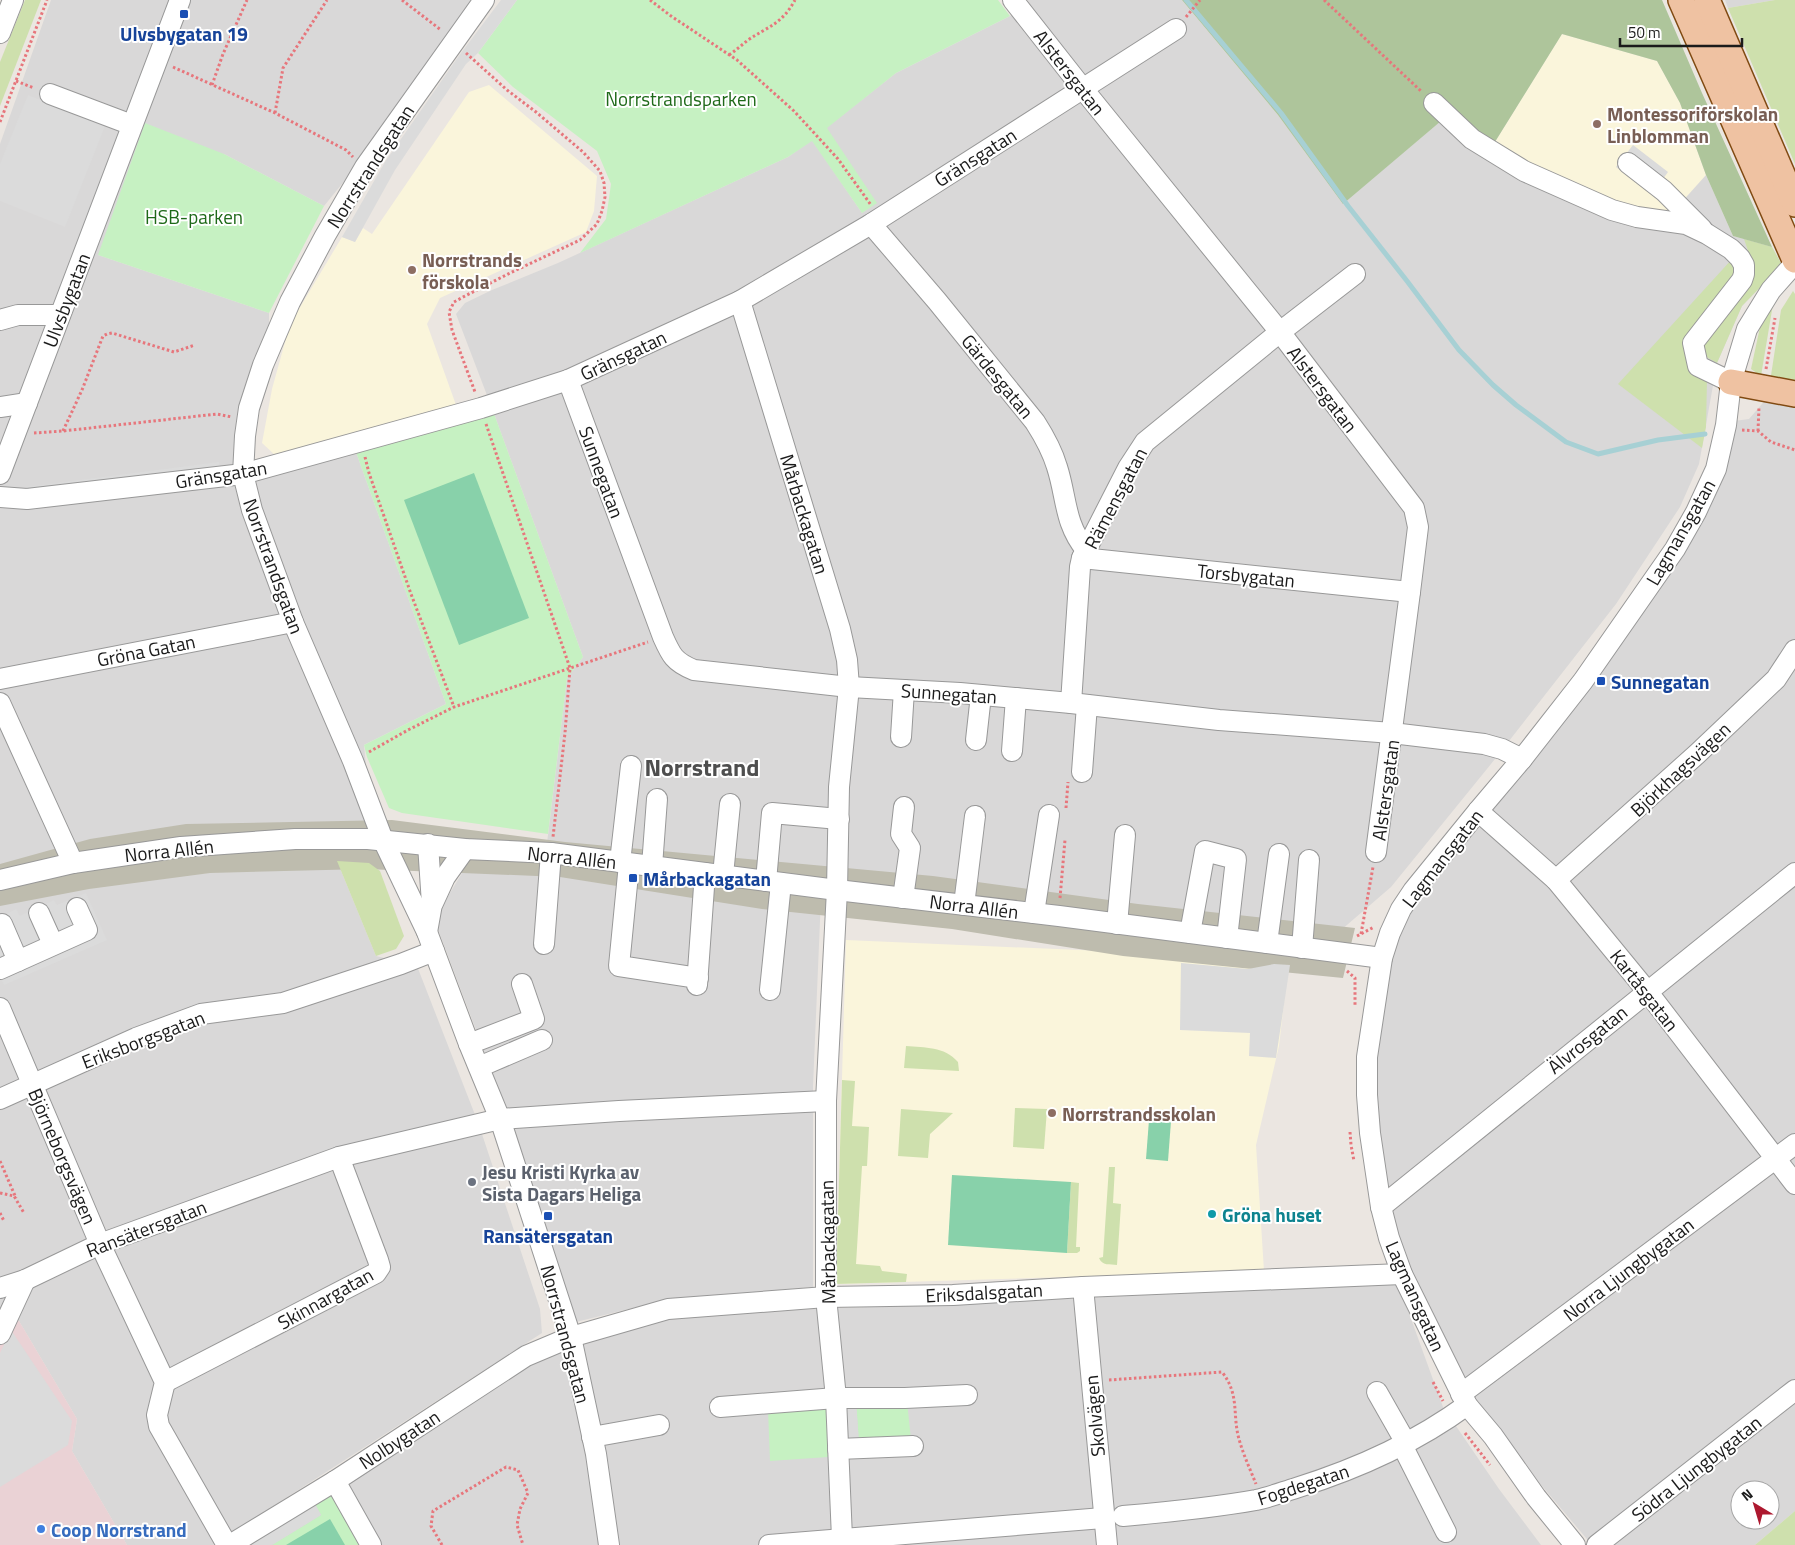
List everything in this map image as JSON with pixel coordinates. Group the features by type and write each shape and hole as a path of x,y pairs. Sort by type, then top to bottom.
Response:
{"main road":[{"path":"1681,0 1792,255"},
{"path":"1707,0 1795,204"},
{"path":"1731,382 1795,394"}],"street":[{"path":"0,33 13,0"},
{"name":"Ulvsbygatan","path":"0,474 180,0"},
{"name":"Norrstrandsgatan","path":"484,0 365,167 290,302 263,365 249,408 243,474 252,510 293,622 353,760 383,840 427,932 469,1044 500,1119 571,1337 592,1437 609,1545"},
{"name":"Alstersgatan","path":"1013,0 1280,332 1414,508 1418,527 1376,852"},
{"name":"Gränsgatan","path":"0,497 26,500 243,474 481,408 568,380 740,301 875,221 1176,29"},
{"path":"50,94 132,125"},
{"path":"1434,103 1472,139 1524,171 1612,210 1637,217 1686,224 1731,249 1744,265 1742,280 1693,343 1698,366 1731,382"},
{"path":"1628,163 1664,191 1706,234"},
{"name":"Gärdesgatan","path":"875,221 920,280 1035,422 1047,440 1057,467 1070,524 1084,554"},
{"name":"Lagmansgatan","path":"1575,1545 1536,1497 1464,1399 1402,1274 1389,1238 1381,1207 1370,1133 1367,1095 1367,1057 1382,958 1390,933 1401,909 1413,891 1522,759 1583,681 1675,550 1696,512 1716,469 1726,425 1731,382 1747,329 1792,255"},
{"name":"Rämensgatan","path":"1082,772 1079,704 1080,568 1084,554 1128,468 1145,442 1280,332 1355,274"},
{"name":"Mårbackagatan","path":"740,301 840,629 847,660 849,687 839,787 837,890 826,1101 826,1297 836,1398 842,1538"},
{"path":"0,320 18,315 60,315"},
{"name":"Sunnegatan","path":"568,380 671,656 682,665 694,670 849,687 981,695 1219,720 1392,733 1484,744 1502,749 1522,759"},
{"path":"0,407 27,403"},
{"name":"Torsbygatan","path":"1084,554 1410,592"},
{"name":"Gröna Gatan","path":"0,679 293,622"},
{"name":"Björkhagsvägen","path":"1556,880 1697,754 1776,679 1795,650"},
{"path":"901,737 904,690"},
{"path":"976,740 981,695"},
{"path":"1012,751 1016,698"},
{"path":"0,702 74,862"},
{"path":"631,766 619,966 698,982 714,874 730,804"},
{"path":"652,866 657,798"},
{"path":"903,898 910,848 901,834 904,807"},
{"name":"Kartåsgatan","path":"1478,810 1556,880 1647,991 1795,1184"},
{"path":"770,990 774,882 772,813 838,819"},
{"path":"1034,913 1049,815"},
{"path":"964,905 974,816"},
{"path":"1117,924 1126,835"},
{"name":"Norra Allén","path":"0,880 74,862 200,845 295,839 383,840 465,849 551,853 1382,958"},
{"path":"427,932 432,904 428,844"},
{"path":"432,904 445,877 465,849"},
{"path":"1190,933 1205,852 1236,859 1227,938"},
{"path":"544,944 551,853"},
{"path":"1267,943 1279,854"},
{"path":"1302,948 1309,860"},
{"name":"Älvrosgatan","path":"1381,1207 1795,872"},
{"path":"0,969 86,930 77,908"},
{"path":"39,913 53,944"},
{"path":"2,924 18,961"},
{"name":"Eriksborgsgatan","path":"0,1099 136,1038 201,1014 283,1003 434,951"},
{"path":"469,1044 534,1019 522,984"},
{"name":"Björneborgsvägen","path":"0,1008 100,1244 165,1382"},
{"path":"479,1067 542,1040"},
{"name":"Ransätersgatan","path":"0,1288 25,1280 100,1244 339,1157 500,1119 826,1101"},
{"name":"Norra Ljungbygatan","path":"1464,1399 1795,1144"},
{"name":"Skinnargatan","path":"165,1382 376,1273 380,1267 378,1260 339,1157"},
{"name":"Eriksdalsgatan","path":"571,1337 668,1309 826,1297 953,1295 1083,1287 1402,1274"},
{"path":"0,1334 25,1280"},
{"name":"Skolvägen","path":"1083,1287 1107,1545"},
{"name":"Nolbygatan","path":"229,1545 335,1480 526,1356 571,1337"},
{"path":"165,1382 156,1415 159,1426 229,1545"},
{"name":"Södra Ljungbygatan","path":"1597,1545 1795,1390"},
{"path":"1377,1392 1446,1532"},
{"path":"720,1407 836,1398 905,1398 967,1395"},
{"name":"Fogdegatan","path":"1123,1516 1192,1509 1261,1498 1319,1481 1382,1456 1444,1422 1464,1399"},
{"path":"592,1437 659,1425"},
{"path":"838,1448 913,1446"},
{"path":"335,1480 371,1545"},
{"path":"770,1545 1103,1518"}],"path":[{"path":"0,122 47,0"},
{"path":"212,85 223,54 247,0"},
{"path":"275,113 283,68 327,0"},
{"path":"402,0 455,40 467,54 507,90 583,152 600,171 604,184 605,196 597,224 580,240 454,302 449,312 452,330 481,408 570,668 566,733 551,853"},
{"path":"650,0 737,60 794,111 838,159 875,221"},
{"path":"730,55 748,40 776,25 788,12 794,0"},
{"path":"1190,11 1200,0"},
{"path":"1324,0 1434,103"},
{"path":"157,60 275,113 346,150 365,167"},
{"path":"1776,316 1758,413 1758,431 1771,442 1795,450"},
{"path":"63,431 82,390 103,336 112,333 174,352 195,346"},
{"path":"16,434 63,431 217,414 248,420"},
{"path":"361,441 369,473 411,594 454,707"},
{"path":"353,760 454,707 663,637"},
{"path":"1361,934 1376,852"},
{"path":"0,1161 24,1213"},
{"path":"0,1193 16,1198"},
{"path":"0,1212 4,1221"},
{"path":"1091,1381 1222,1372 1229,1381 1235,1396 1239,1438 1261,1498"},
{"path":"442,1545 431,1526 432,1511 506,1467 518,1470 528,1493 520,1509 517,1525 523,1545"}],"shaded area":[{"path":"51,0 477,0 359,163 324,206 224,154 98,255 269,313 269,328 238,409 235,464 356,452 446,704 364,745 372,830 0,871 0,144"},
{"path":"501,0 517,0 478,53 466,64 395,170 355,242 342,237 385,162 458,57"},
{"path":"1027,0 1182,0 1278,115 1343,203 1454,110 1680,103 1706,175 1733,236 1772,247 1782,265 1742,306 1717,363 1699,464 1680,507 1616,604 1491,764 1391,887 1333,937 822,874 813,1086 813,1287 665,1300 576,1322 507,1112 434,919 467,865 544,868 567,678 583,657 456,314 465,303 558,263 788,157 812,140 862,213 876,203 826,128 896,73 1010,16 1030,4"},
{"path":"1725,0 1775,0 1728,8"},
{"name":"Montessoriförskolan Linblomman","path":"1562,34 1657,61 1680,103 1706,175 1671,214 1616,202 1580,188 1493,145"},
{"name":"Norrstrands förskola","path":"489,85 597,176 594,211 586,232 440,298 427,324 456,405 275,455 262,443 272,389 290,324 342,237 355,242 363,228 372,234 469,92"},
{"path":"28,95 105,126 65,227 0,201 0,164"},
{"path":"1633,145 1668,172 1652,194 1616,167"},
{"path":"1768,397 1795,402 1795,1511 1780,1524 1780,1480 1730,1480 1730,1530 1773,1530 1755,1545 1592,1545 1475,1407 1406,1268 1385,1197 1372,1091 1384,992 1398,932 1422,890 1624,638 1699,528 1723,471 1734,421 1749,419"},
{"path":"219,462 221,476 27,499 26,487"},
{"path":"392,820 565,842 933,876 1138,904 1355,928 1343,978 1123,956 952,929 762,909 560,877 366,869 210,873 89,889 0,906 0,864 90,839 186,824"},
{"path":"337,861 376,956 417,966 479,1125 540,1309 542,1333 213,1545 127,1545 72,1451 77,1419 19,1321 0,1321 0,892"},
{"path":"86,893 107,940 4,985 0,976 0,917 16,909 20,916 54,900 57,905"},
{"name":"Norrstrandsskolan","path":"846,940 1289,959 1279,1046 1256,1145 1264,1271 836,1284"},
{"path":"1181,963 1248,969 1274,964 1290,965 1276,1058 1249,1056 1250,1033 1180,1030"},
{"path":"1398,1283 1443,1407 1499,1489 1541,1545 233,1545 537,1360 565,1348 671,1318 813,1309"},
{"path":"1,1318 19,1321 77,1419 72,1451 127,1545 0,1545"},
{"path":"11,1330 72,1421 68,1445 0,1487 0,1353"},
{"path":"856,1401 859,1443 846,1444 843,1402"},
{"path":"314,1502 321,1515 272,1545 249,1545"}],"green space":[{"path":"25,0 41,0 0,106 0,62"},
{"name":"Norrstrandsparken","path":"517,0 998,0 1010,16 896,73 827,128 877,203 862,213 812,141 788,157 580,253 606,219 611,184 597,151 513,87 478,53"},
{"path":"1182,0 1662,0 1772,247 1733,236 1706,175 1680,103 1657,61 1562,34 1493,145 1454,110 1343,204 1278,115"},
{"path":"1775,0 1795,0 1795,164 1728,8"},
{"name":"HSB-parken","path":"145,123 224,154 324,206 269,313 98,255"},
{"path":"1744,239 1772,247 1782,265 1742,306 1717,363 1703,355 1700,342 1755,271"},
{"path":"1733,258 1736,271 1688,342 1707,379 1706,427 1702,448 1618,384"},
{"path":"1793,291 1795,294 1795,386 1770,382 1781,310"},
{"path":"1773,304 1761,376 1751,369 1760,327"},
{"path":"493,411 583,657 567,678 548,834 402,813 389,808 367,757 364,745 446,704 356,452"},
{"path":"474,473 529,618 459,645 404,500"},
{"path":"337,861 369,863 380,871 404,936 396,949 376,956"},
{"path":"906,1046 940,1050 947,1053 958,1062 959,1071 904,1068"},
{"path":"842,1080 855,1081 852,1126 869,1127 867,1166 862,1166 856,1264 880,1266 882,1271 907,1274 906,1282 836,1284"},
{"path":"1015,1108 1047,1109 1044,1149 1013,1147"},
{"path":"901,1109 953,1113 930,1134 928,1158 898,1156"},
{"path":"1149,1120 1171,1121 1168,1161 1146,1159"},
{"path":"1109,1167 1115,1167 1113,1203 1121,1204 1117,1265 1104,1263 1099,1258 1103,1257"},
{"path":"952,1175 1071,1182 1067,1253 948,1245"},
{"path":"1071,1182 1079,1183 1076,1247 1080,1247 1080,1251 1077,1253 1067,1253"},
{"path":"856,1401 907,1401 911,1440 859,1443"},
{"path":"826,1405 828,1457 770,1461 768,1409"},
{"path":"329,1495 335,1499 360,1545 272,1545 321,1515 314,1502"},
{"path":"1795,1511 1795,1545 1755,1545 1773,1530 1780,1530 1780,1524"},
{"path":"330,1519 345,1545 286,1545"}],"waterway":[{"path":"1186,0 1281,113 1348,206 1459,350 1493,385 1516,405 1566,442 1598,454 1658,440 1705,434"}],"place":[{"name":"Ulvsbygatan 19","path":"184,14"},
{"name":"Montessoriförskolan Linblomman","path":"1597,124"},
{"name":"Norrstrands förskola","path":"412,270"},
{"name":"Sunnegatan","path":"1601,681"},
{"name":"Mårbackagatan","path":"633,878"},
{"name":"Norrstrandsskolan","path":"1052,1113"},
{"name":"Jesu Kristi Kyrka av Sista Dagars Heliga","path":"472,1182"},
{"name":"Gröna huset","path":"1212,1214"},
{"name":"Ransätersgatan","path":"548,1216"},
{"name":"Coop Norrstrand","path":"41,1529"}],"district":[{"name":"Norrstrand","path":"702,767"}]}
